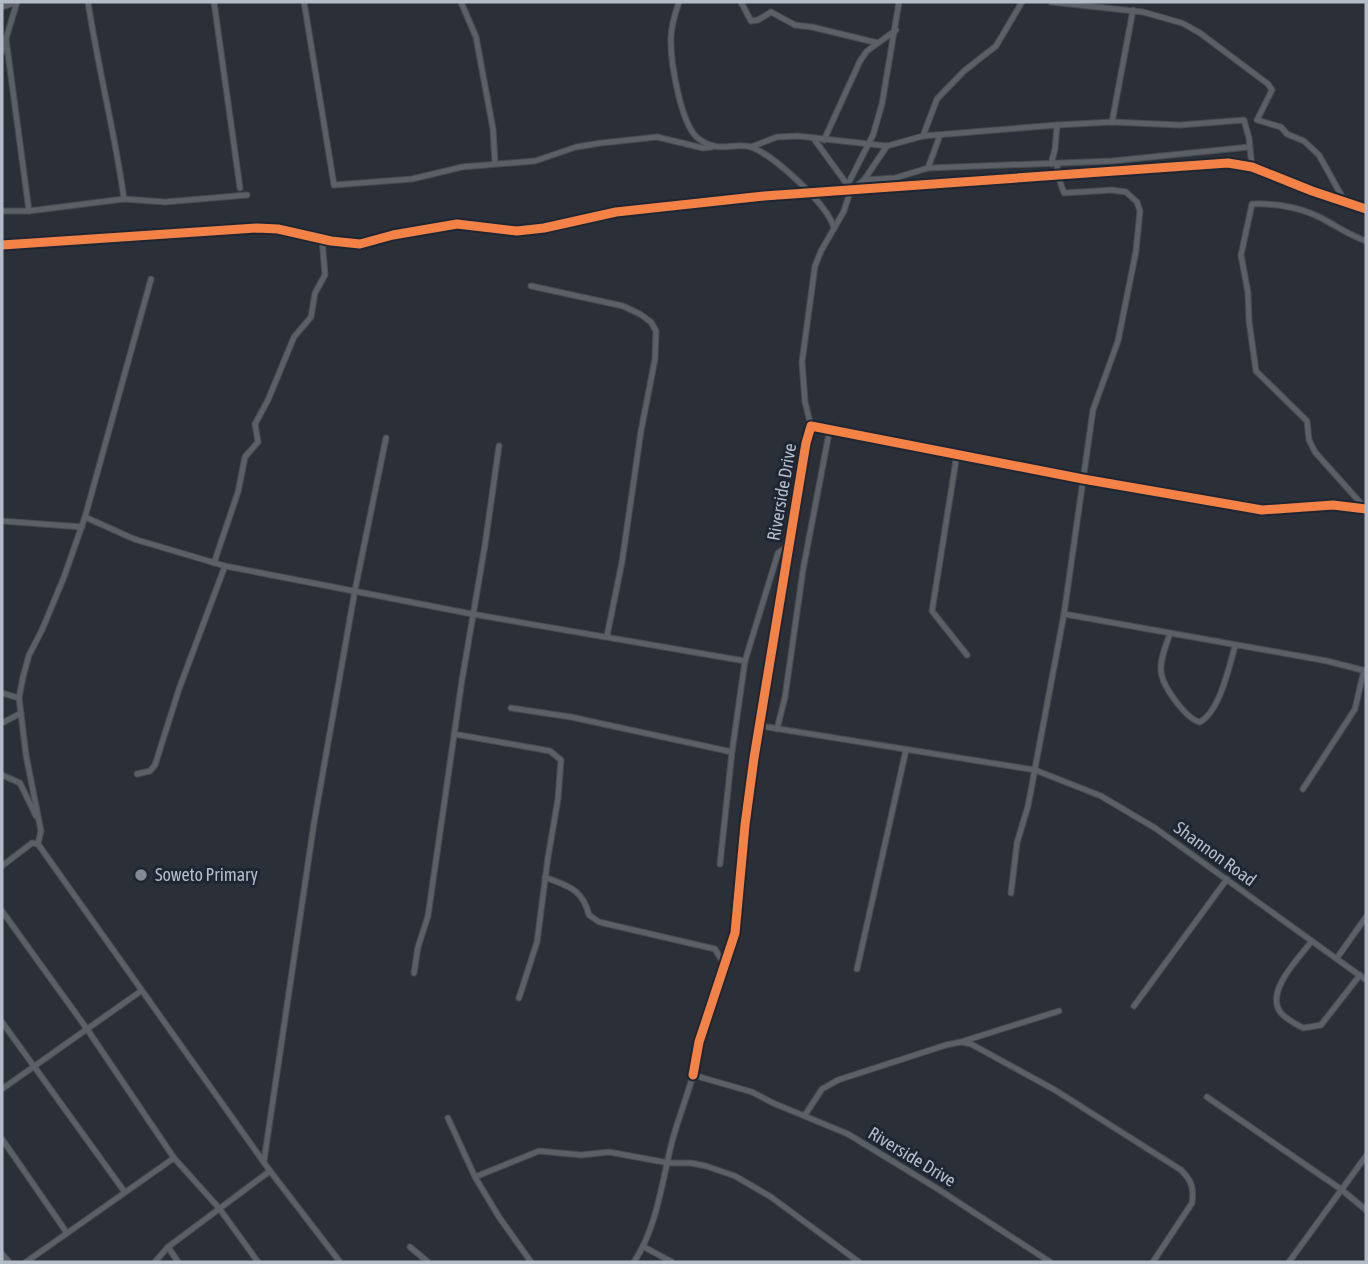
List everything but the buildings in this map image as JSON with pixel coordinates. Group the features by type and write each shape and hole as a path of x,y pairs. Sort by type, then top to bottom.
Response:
{"street":[{"path":"2,7 17,2"},
{"path":"2,52 17,2"},
{"path":"88,2 95,51 110,108 124,199"},
{"path":"214,2 240,188"},
{"path":"304,2 334,185 412,179 462,167 527,162 576,147 657,137 703,148 751,147 777,136 887,146 923,136 1112,122 1180,125 1244,120 1252,167"},
{"path":"461,2 476,37 492,129 495,163"},
{"path":"679,2 672,26 671,42 680,99 692,132 712,147"},
{"path":"741,2 751,21 771,12 792,24 878,43"},
{"path":"811,426 802,376 803,348 815,266 847,205 850,188 869,143 886,91 899,2"},
{"path":"923,136 937,99 964,71 996,46 1021,2"},
{"path":"1051,2 1133,10 1159,15 1191,27 1263,78 1272,90 1257,120 1281,127 1287,134 1304,141 1319,155 1345,202"},
{"path":"1112,122 1133,10"},
{"path":"824,140 867,51 896,30"},
{"path":"6,39 29,211"},
{"path":"1011,893 1017,843 1028,806 1064,614 1093,410 1118,341 1136,251 1140,211 1137,202 1126,192 1112,190 1065,193 1054,164 1057,125"},
{"path":"928,168 940,135"},
{"path":"814,139 850,188"},
{"path":"864,180 887,146"},
{"path":"751,147 768,157 808,192 827,212 834,228"},
{"path":"850,188 864,180 895,178 928,168 1124,160 1249,147"},
{"path":"2,245 257,228 286,230 360,244 457,224 517,231 544,228 616,212 808,192 1228,163 1252,167 1366,209"},
{"path":"2,211 29,211 124,199 165,202 247,195"},
{"path":"1366,241 1315,215 1269,203 1252,204 1241,255 1248,293 1256,372 1307,421 1309,440 1315,452 1366,509"},
{"path":"214,563 238,492 245,457 258,442 255,424 294,337 311,317 315,293 326,275 322,238"},
{"path":"151,279 82,527 51,611 25,665 19,698 39,822 38,844 270,1171 340,1262"},
{"path":"531,286 623,306 651,322 656,331 655,359 641,431 622,562 607,636"},
{"name":"Riverside Drive","path":"634,1262 644,1247 669,1163 672,1141 693,1075 699,1042 726,968 735,933 745,825 767,673 811,426 1083,479 1262,510 1333,505 1366,509"},
{"path":"777,729 785,697 796,611 830,428"},
{"path":"264,1161 314,823 355,590 386,438"},
{"path":"414,973 418,947 428,916 499,446"},
{"path":"957,454 932,611 967,655"},
{"path":"85,517 134,539 225,566 472,614 745,661"},
{"path":"2,521 82,527"},
{"path":"720,864 745,661 778,553 789,545"},
{"path":"136,774 150,771 155,765 179,690 225,566"},
{"path":"1064,614 1365,670 1355,709 1303,789"},
{"path":"1170,634 1161,672 1166,687 1193,720 1200,722 1205,719 1220,694 1235,646"},
{"path":"2,693 19,698"},
{"path":"512,708 558,715 732,752"},
{"path":"2,723 21,713"},
{"name":"Shannon Road","path":"761,726 1035,770 1101,796 1155,828 1366,980"},
{"path":"454,734 550,751 561,760 558,799 537,942 519,998"},
{"path":"857,969 906,750"},
{"path":"2,775 20,783 39,822"},
{"path":"2,866 32,843 38,844"},
{"path":"545,877 578,891 586,902 589,915 599,922 715,949 726,968"},
{"path":"1134,1006 1227,880"},
{"path":"2,911 87,1029 174,1158 219,1208 258,1262"},
{"path":"1337,958 1366,917"},
{"path":"1311,942 1278,986 1277,1005 1281,1014 1303,1028 1321,1025 1360,975"},
{"path":"2,1089 141,991"},
{"path":"805,1115 822,1089 838,1080 1059,1011"},
{"path":"2,1022 124,1191"},
{"path":"981,1049 988,1034"},
{"path":"961,1042 981,1049 1055,1090 1188,1177 1194,1192 1192,1203 1153,1262"},
{"name":"Riverside Drive","path":"693,1075 752,1092 848,1134 1050,1262"},
{"path":"1207,1097 1366,1209"},
{"path":"449,1118 475,1177 531,1262"},
{"path":"2,1139 67,1233"},
{"path":"475,1177 539,1151 582,1155 609,1152 669,1163 691,1163 735,1176 771,1197 859,1262"},
{"path":"1290,1262 1366,1156"},
{"path":"26,1262 174,1158"},
{"path":"155,1262 168,1247 270,1171"},
{"path":"168,1247 178,1262"},
{"path":"410,1247 428,1262"},
{"path":"644,1247 672,1262"},
{"path":"2,1254 9,1262"}],"cycle path":[{"path":"2,245 257,228 278,229 331,241 360,244 393,235 457,224 517,231 544,228 616,212 764,196 1228,163 1252,167 1366,209"},
{"path":"693,1075 699,1042 735,933 754,758 811,426 1083,479 1262,510 1333,505 1366,509"}],"place":[{"name":"Soweto Primary","path":"141,875"}]}
